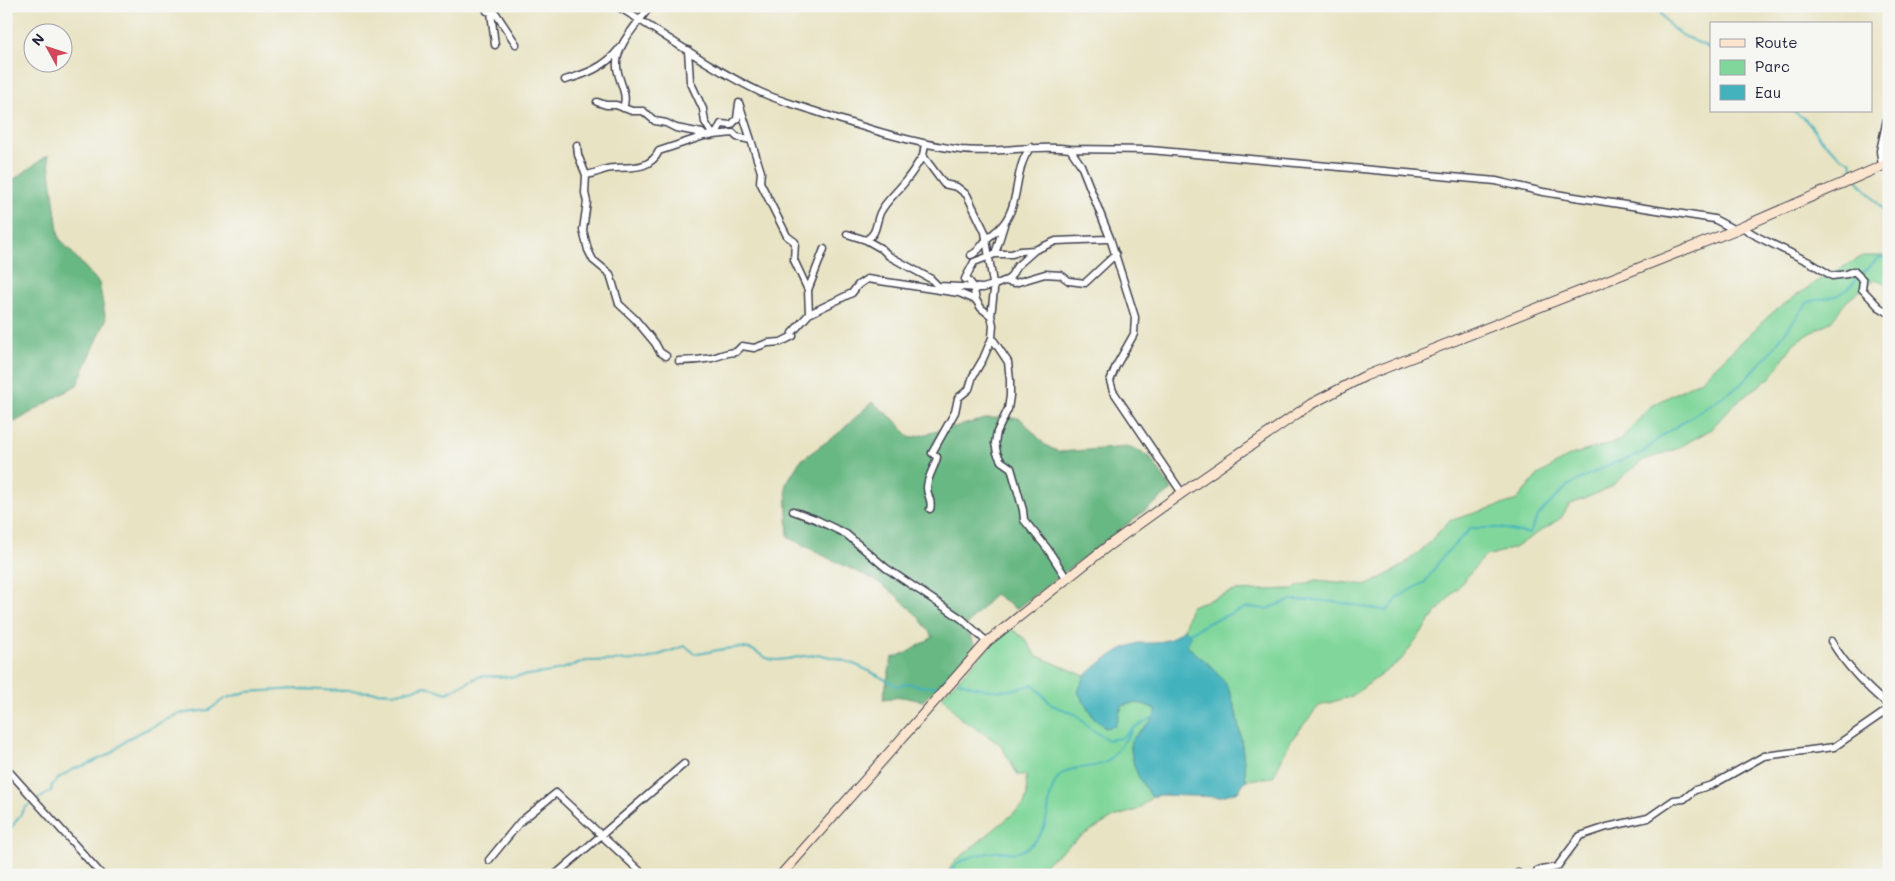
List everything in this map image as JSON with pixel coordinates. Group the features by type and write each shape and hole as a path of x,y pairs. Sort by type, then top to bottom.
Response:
{"main road":[{"path":"781,875 960,670 987,642 1021,613 1108,546 1310,404 1365,376 1738,229 1885,165"}],"street":[{"path":"487,6 487,11 491,12 495,45"},
{"path":"491,6 516,44"},
{"path":"617,6 725,73 762,93 832,117 925,144 963,150 1000,150 1031,147 1150,150 1496,181 1543,192 1714,219 1758,237 1811,263 1832,276 1854,272 1863,280 1862,289 1879,307 1889,313"},
{"path":"565,80 590,72 612,59 650,6"},
{"path":"619,49 617,65 626,101 623,108"},
{"path":"688,50 690,81 703,109 705,122 711,132 707,136"},
{"path":"597,102 632,111 643,111 655,120 707,136 733,133 738,137 751,140"},
{"path":"586,175 614,168 630,168 648,163 656,159 659,151 717,132 721,124 731,125 737,119 739,104 761,172 760,182 786,236 795,242 794,260 808,290 809,314"},
{"path":"1885,165 1880,151 1889,110"},
{"path":"866,240 874,234 884,207 906,181 922,156 925,144"},
{"path":"577,145 578,155 586,175 585,193 587,202 584,230 588,250 593,260 610,274 619,304 655,342 660,352 666,356"},
{"path":"930,509 932,504 927,488 937,457 932,453 954,412 958,398 969,389 992,338 992,256 1010,211 1019,172 1026,153 1031,147"},
{"path":"1070,149 1081,165 1110,238 1134,318 1134,334 1110,381 1113,391 1182,493"},
{"path":"922,156 944,184 957,186 967,195 985,232 985,240 992,256"},
{"path":"971,255 975,254 985,240 1004,223"},
{"path":"847,234 866,240 882,249 898,262 931,279 938,286 993,288 1009,279 1017,266 1034,250"},
{"path":"960,287 974,262 992,256 1034,250 1056,241 1110,238"},
{"path":"808,290 824,249"},
{"path":"1004,281 1015,283 1046,274 1062,275 1068,281 1085,283 1116,254"},
{"path":"966,277 973,286 976,300 981,308 991,316"},
{"path":"679,360 685,362 711,358 728,352 736,352 742,346 754,348 768,343 781,342 793,336 792,333 809,314 852,293 858,284 867,279 959,293 976,300"},
{"path":"992,338 1008,362 1010,380 1008,409 997,432 995,443 997,453 1002,461 1011,468 1024,520 1047,548 1067,579"},
{"path":"793,511 846,534 886,568 962,619 987,642"},
{"path":"1537,871 1558,867 1580,836 1607,827 1648,818 1674,800 1684,798 1695,790 1712,785 1764,756 1834,747 1889,708 1842,660 1831,641"},
{"path":"555,875 684,764"},
{"path":"8,772 102,875"},
{"path":"489,860 520,822 556,793 644,875"}],"green space":[{"path":"48,155 59,238 99,283 106,320 77,385 15,422 6,413 6,185"},
{"path":"1863,256 1889,256 1889,284 1875,279 1847,301 1830,322 1794,343 1771,377 1734,404 1710,430 1676,449 1642,461 1609,488 1569,505 1561,518 1514,548 1484,557 1435,614 1401,660 1352,696 1319,706 1291,740 1273,777 1246,780 1239,728 1229,690 1216,671 1187,646 1184,629 1191,606 1235,591 1292,589 1316,580 1368,585 1399,568 1423,549 1449,521 1517,500 1538,475 1571,455 1619,441 1651,406 1701,380 1772,313 1813,284"},
{"path":"872,402 896,421 910,438 989,418 1020,418 1045,445 1059,452 1129,447 1149,456 1172,490 1016,609 995,594 965,627 976,647 923,701 902,697 883,699 892,658 906,653 933,637 920,619 895,594 875,580 788,537 786,484 800,461 840,432"},
{"path":"1009,627 1026,640 1035,655 1085,676 1078,692 1094,718 1115,726 1122,706 1136,703 1158,711 1151,721 1131,740 1136,770 1152,797 1137,810 1114,817 1080,837 1034,875 946,875 954,862 1024,805 1027,795 1026,775 1018,775 1000,744 960,718 942,696"}],"water":[{"path":"1184,629 1191,636 1187,646 1224,681 1229,690 1236,714 1246,780 1238,791 1219,797 1160,795 1152,797 1136,770 1132,756 1131,740 1151,721 1157,711 1149,706 1127,704 1122,706 1115,726 1106,728 1094,718 1078,692 1085,676 1101,662 1122,649 1138,643 1155,643 1171,639"}],"waterway":[{"path":"1656,6 1673,29 1710,49"},
{"path":"1794,112 1805,119 1824,142 1841,157 1850,161 1856,174"},
{"path":"1858,181 1885,212 1889,223"},
{"path":"1188,634 1210,622 1248,607 1266,609 1291,600 1337,602 1387,611 1400,596 1425,582 1444,555 1471,528 1501,528 1529,534 1540,513 1569,485 1606,466 1642,453 1663,435 1740,385 1769,354 1808,302 1836,296 1848,289 1880,257 1889,260"},
{"path":"6,835 26,807 51,791 52,785 73,769 110,754 129,738 178,714 209,710 224,699 246,692 299,689 398,693 426,686 447,693 480,676 512,677 552,672 586,661 644,660 685,646 696,654 729,648 743,648 752,650 772,660 826,656 854,664 897,686 902,684 924,687 941,686 947,676 951,678"},
{"path":"958,681 986,689 1004,691 1033,684 1052,705 1077,715 1089,728 1108,740 1121,738 1136,726"},
{"path":"1137,726 1155,716"},
{"path":"949,875 952,869 969,858 989,853 1014,852 1025,849 1035,841 1041,832 1048,814 1053,786 1058,778 1068,770 1096,766 1108,761 1132,731"}]}
